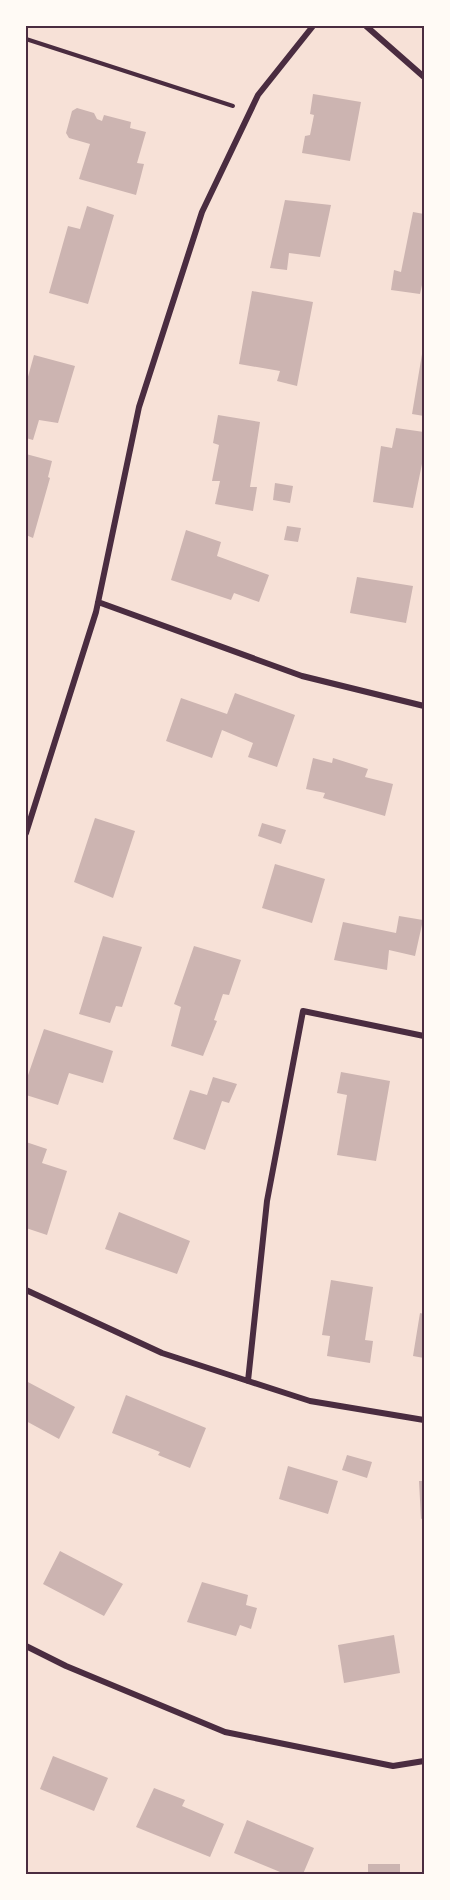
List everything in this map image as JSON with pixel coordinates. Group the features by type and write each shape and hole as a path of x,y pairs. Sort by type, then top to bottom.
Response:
{"street":[{"path":"26,833 98,602 139,407 202,212 258,95 313,26"},
{"path":"366,26 424,77"},
{"path":"98,602 302,676 424,706"},
{"path":"248,1381 267,1201 303,1011 424,1036"},
{"path":"26,1290 162,1353 310,1401 424,1420"},
{"path":"26,1646 66,1666 225,1732 393,1766 424,1761"}],"path":[{"path":"26,39 250,112"}],"building":[{"path":"313,94 361,102 350,161 302,153 305,136 310,135 314,115 310,114"},
{"path":"77,108 94,113 97,119 102,121 104,115 131,122 130,128 146,132 137,163 144,164 136,195 79,179 90,144 69,138 66,133 72,111"},
{"path":"285,200 331,205 320,257 289,253 287,270 270,268"},
{"path":"87,206 114,215 88,304 49,293 68,226 80,229"},
{"path":"413,212 424,214 424,276 420,294 391,290 394,270 401,272"},
{"path":"252,291 313,302 297,386 277,381 280,371 239,364"},
{"path":"424,348 424,416 412,414"},
{"path":"34,355 75,366 58,423 39,420 33,440 26,438 26,384"},
{"path":"218,415 260,422 250,487 257,487 253,511 215,504 220,481 212,481 219,445 213,443"},
{"path":"396,428 424,432 424,454 413,508 373,502 381,446 392,448"},
{"path":"26,454 52,461 48,477 50,478 33,538 26,535"},
{"path":"275,483 293,486 290,503 273,500"},
{"path":"287,526 301,528 298,542 284,540"},
{"path":"186,530 221,542 217,556 269,575 259,602 234,593 231,600 171,580"},
{"path":"357,577 413,586 406,623 350,613"},
{"path":"235,693 295,715 277,767 248,757 253,743 222,730 212,758 166,741 181,698 227,714"},
{"path":"313,758 332,763 333,758 368,769 365,777 393,784 385,816 323,798 325,793 306,789"},
{"path":"95,818 135,831 113,898 74,882"},
{"path":"262,823 286,830 281,844 258,836"},
{"path":"275,864 325,879 312,923 262,908"},
{"path":"399,916 423,920 415,956 389,950 387,970 334,960 343,922 396,933"},
{"path":"103,936 142,947 122,1007 116,1006 110,1023 79,1014"},
{"path":"194,946 241,960 229,995 223,994 214,1020 217,1021 203,1056 171,1046 181,1007 174,1004"},
{"path":"44,1029 113,1051 103,1083 69,1073 58,1105 26,1095 26,1081"},
{"path":"341,1072 390,1081 376,1161 337,1155 347,1095 337,1093"},
{"path":"213,1077 237,1084 229,1103 222,1101 205,1150 173,1139 190,1090 207,1095"},
{"path":"26,1142 47,1149 42,1163 67,1171 47,1235 26,1228"},
{"path":"119,1212 190,1241 177,1274 105,1249"},
{"path":"331,1280 373,1287 365,1340 373,1341 370,1363 327,1356 330,1336 322,1335"},
{"path":"420,1313 424,1314 424,1358 413,1356"},
{"path":"26,1381 75,1407 59,1439 26,1421"},
{"path":"126,1395 206,1428 190,1468 158,1455 160,1452 112,1433"},
{"path":"347,1455 372,1462 367,1478 342,1470"},
{"path":"288,1466 338,1481 328,1514 279,1499"},
{"path":"419,1481 424,1481 424,1518 421,1519"},
{"path":"60,1551 123,1584 104,1616 43,1584"},
{"path":"202,1582 248,1595 246,1605 257,1608 251,1629 240,1625 236,1636 187,1622"},
{"path":"394,1635 400,1673 344,1683 338,1645"},
{"path":"53,1756 108,1778 94,1811 40,1789"},
{"path":"154,1788 185,1800 182,1806 224,1824 210,1857 136,1827"},
{"path":"247,1820 314,1848 303,1874 285,1874 234,1853"},
{"path":"368,1864 400,1864 400,1872 419,1872 419,1874 368,1874"}]}
